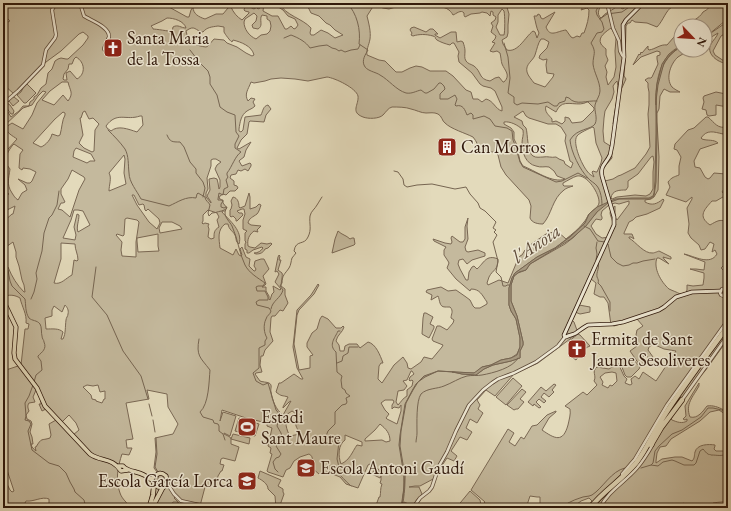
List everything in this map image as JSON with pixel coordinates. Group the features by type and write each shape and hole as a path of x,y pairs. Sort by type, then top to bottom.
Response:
{"highway":[{"path":"590,508 598,498 630,469 642,455 667,411 728,326"},
{"path":"644,454 664,419 728,330"},
{"path":"590,508 630,473 682,400"},
{"path":"630,469 652,432"},
{"path":"150,508 153,495 153,480"},
{"path":"150,508 166,486"}],"main road":[{"path":"642,3 623,25 624,57 611,152 601,169 614,217 614,225 567,327 566,336 591,325 592,322 597,324 618,323 654,312 664,307 674,298 683,294 700,291 720,292"},
{"path":"3,300 15,326 15,359 36,387 45,406 90,454 95,457 111,461 122,468 144,475 153,480 158,487 166,486 167,477 163,474 158,474 153,480"}],"street":[{"path":"3,104 43,65 46,50 56,37 52,12 56,3"},
{"path":"80,3 84,16 101,25 108,32 109,37 105,42 105,51 115,54"},
{"path":"607,3 613,28 620,41 620,51 624,57"},
{"path":"723,289 727,293 722,296 720,292 723,289"},
{"path":"590,508 594,500 628,468 635,459 667,405 728,320"},
{"path":"600,508 607,496 641,464 662,429 728,335"},
{"path":"413,508 420,498 432,487 456,431 470,405 483,390 498,379 536,362 558,346 566,336"},
{"path":"166,486 181,501 213,508"}],"shaded area":[{"path":"3,3 160,3 164,7 169,7 187,17 189,17 193,7 195,13 205,19 216,14 223,14 228,8 228,3 234,3 231,7 234,13 242,20 249,13 244,10 246,3 250,3 250,7 254,9 257,7 256,3 258,3 258,9 262,3 264,3 263,11 272,16 278,16 285,29 291,26 294,29 296,28 298,25 295,19 288,16 283,10 272,3 279,3 286,11 311,28 311,35 314,35 321,30 335,38 343,35 319,16 311,13 306,3 419,3 410,7 399,6 389,9 374,5 367,16 370,28 370,41 367,55 385,61 396,72 402,72 416,66 430,71 446,71 466,90 471,92 473,99 478,99 482,102 486,99 489,100 502,111 502,107 495,91 480,84 472,73 459,62 459,52 454,43 450,45 428,35 413,36 411,35 412,33 410,30 414,27 426,32 433,29 438,34 435,35 440,38 451,32 456,32 457,42 463,42 465,59 467,62 476,68 484,79 490,81 499,77 504,82 507,75 502,64 500,53 497,51 490,51 495,43 492,42 496,36 491,32 493,26 491,23 496,17 493,15 493,12 491,11 490,16 487,13 482,12 465,17 463,12 453,15 444,7 423,3 456,3 460,7 464,5 469,8 472,3 481,3 484,5 493,3 506,4 509,14 508,33 507,37 502,40 507,50 511,50 518,47 533,31 535,32 537,38 539,33 534,16 537,16 538,14 543,19 555,12 546,27 548,30 554,33 566,30 573,38 577,36 580,37 582,33 584,33 589,10 587,8 581,10 585,3 592,3 594,8 597,3 603,3 599,11 599,16 601,18 618,5 623,9 630,3 673,3 672,7 657,27 632,20 626,26 624,76 626,79 621,90 614,125 618,90 617,81 613,86 614,92 612,99 605,111 603,131 604,142 612,147 612,158 602,172 605,181 613,179 635,168 650,147 648,114 649,92 648,83 645,80 652,77 658,64 657,56 660,55 660,52 657,51 641,57 633,65 639,54 640,55 641,52 642,53 648,46 649,50 662,45 667,45 673,38 673,51 663,63 660,71 656,88 656,105 658,80 664,64 673,53 673,58 677,58 671,67 669,79 673,88 680,92 670,92 664,89 660,96 659,109 657,113 659,157 658,190 654,197 645,200 645,202 652,204 663,199 664,200 660,208 636,217 629,222 624,234 632,234 634,239 631,237 629,238 646,252 653,253 659,251 671,257 670,259 663,257 669,264 659,258 657,258 656,262 658,275 669,289 680,294 686,293 687,285 703,285 704,273 690,269 704,270 705,262 684,254 706,260 714,258 717,254 715,250 712,252 714,244 710,242 705,249 701,250 699,245 691,238 688,233 689,224 687,208 692,197 686,202 666,195 670,187 668,182 672,178 679,175 681,157 677,150 674,149 675,144 688,130 694,128 706,117 721,127 728,127 728,130 724,131 723,134 708,132 703,135 701,138 702,139 715,141 718,143 700,149 694,161 695,167 700,168 705,177 708,179 714,173 726,174 728,176 728,187 722,192 728,192 728,194 716,201 712,201 705,210 703,216 706,222 710,225 721,220 728,223 727,262 721,268 728,275 728,282 724,285 726,287 728,286 728,339 696,381 671,419 680,422 687,421 687,419 683,419 686,416 685,406 699,383 699,386 689,404 688,408 690,417 698,416 707,406 716,406 724,410 728,408 728,413 725,414 719,410 710,412 700,421 671,439 666,446 660,447 657,453 656,463 662,459 675,457 682,457 692,461 696,449 704,445 715,445 714,449 716,451 723,451 728,448 728,501 713,503 713,508 688,508 687,505 683,503 679,508 586,508 592,501 589,498 581,501 572,508 540,508 540,497 530,496 526,508 480,508 485,502 471,490 508,429 514,433 509,442 515,446 521,437 524,439 532,426 537,425 547,415 556,411 549,418 542,430 551,436 558,438 561,437 566,431 570,415 570,409 565,406 583,392 587,395 597,385 594,381 594,370 597,367 609,369 618,363 627,379 625,383 630,385 632,384 631,379 635,376 639,379 643,372 656,381 676,351 664,349 653,344 648,350 653,357 650,360 646,355 641,358 644,364 641,367 630,351 637,346 637,330 643,326 637,319 614,326 611,325 608,303 604,297 594,294 596,283 591,279 579,305 590,307 590,312 580,314 575,312 572,320 578,333 538,363 514,374 495,396 486,390 477,400 480,405 478,409 483,413 477,423 470,419 466,428 472,432 467,440 460,437 451,451 457,456 454,461 447,458 442,464 435,478 420,486 409,487 419,487 422,494 413,506 404,502 402,508 405,482 403,468 404,488 401,508 375,508 380,497 382,484 380,483 381,476 380,478 372,474 375,468 380,471 370,464 368,465 358,488 346,484 340,477 327,472 319,474 312,468 312,457 309,454 294,461 290,468 286,470 283,477 268,472 272,454 270,453 271,448 268,446 272,428 267,426 267,423 222,410 220,421 223,412 236,416 230,436 224,434 230,437 231,444 239,447 235,461 223,458 221,459 220,464 224,465 222,471 218,476 216,485 213,484 205,487 200,506 202,507 198,508 198,506 182,502 175,497 174,498 185,508 180,506 177,502 173,502 171,506 173,508 144,508 149,503 154,475 157,472 154,468 156,452 155,438 173,434 178,424 168,407 167,394 147,390 149,399 126,403 133,439 126,440 127,448 132,448 129,455 122,454 117,478 118,488 122,497 132,508 49,508 49,499 44,498 26,501 25,503 28,508 3,508 3,476 10,490 12,492 14,491 3,458 3,387 6,379 3,375 3,371 21,365 25,329 28,329 29,324 26,323 20,298 12,295 3,297 3,267 5,266 8,267 17,284 25,292 13,242 3,249 3,222 13,214 15,206 3,212 3,198 9,194 3,189 7,190 3,182 3,146 8,149 17,139 8,133 6,127 12,123 23,129 32,115 37,103 46,92 43,91 32,105 29,106 30,102 46,84 48,73 52,69 55,61 61,58 68,59 83,45 88,38 88,36 83,32 79,34 61,51 46,62 13,97 19,101 13,106 9,101 14,94 4,85 3,82 3,22 10,21 3,14","holes":["502,9 505,16 505,27 504,35 500,35 496,27 498,15","254,13 257,16 256,21 252,25 253,28 258,29 261,24 262,15 267,16 267,19 270,21 270,31 256,39 253,38 246,30 244,22 245,19","167,18 178,20 183,23 186,28 175,26 173,27 172,32 153,29 151,26","218,26 224,27 224,32 232,42 233,40 246,45 251,49 254,55 252,56 224,40 214,39 206,47 199,46 191,41 186,31 193,28 203,32 206,29","611,28 616,36 616,67 614,77 608,85 605,66 608,60 606,49 601,45 600,41 601,37","541,39 549,42 547,48 539,58 543,60 547,59 547,73 554,74 545,87 534,83 527,72 527,67 534,57","76,57 79,59 83,65 83,71 80,77 77,79 70,71 66,73 67,80 63,79 69,64 72,64","327,77 340,81 356,93 358,96 356,111 359,115 365,118 379,117 392,107 402,107 422,113 438,114 444,122 454,129 473,137 483,152 493,152 498,155 501,167 506,175 529,200 531,206 530,218 535,223 543,224 554,202 560,194 573,186 564,186 563,183 577,176 585,178 592,185 599,199 597,212 586,225 565,244 530,264 526,270 514,276 511,285 511,301 517,316 523,342 520,351 520,358 493,365 476,375 452,372 475,373 482,367 511,358 517,354 520,347 520,338 516,319 509,305 509,288 515,273 537,257 555,248 573,234 585,223 589,214 580,227 566,239 557,231 546,234 530,245 518,259 508,283 499,280 488,285 487,283 489,277 497,266 498,259 494,258 488,258 477,269 474,266 472,267 469,272 468,280 466,280 458,264 459,260 463,259 467,264 472,260 485,256 485,253 478,250 466,251 465,247 468,239 468,218 465,227 465,239 463,242 460,242 452,236 451,244 433,239 446,247 444,250 444,255 449,263 447,268 456,279 470,291 471,289 479,291 487,304 480,308 475,308 470,300 456,290 448,291 441,287 427,290 426,292 432,295 431,300 438,296 442,306 450,307 452,310 451,318 454,320 453,323 447,330 437,326 432,339 433,341 443,345 432,359 424,357 421,362 411,369 408,368 403,357 394,365 382,383 378,379 379,366 383,363 375,347 368,342 360,348 357,344 349,344 345,346 344,351 340,351 339,345 336,341 344,327 336,328 328,319 322,316 317,329 312,333 307,343 307,347 313,355 310,356 310,368 299,370 294,344 297,315 299,310 314,294 319,285 318,284 311,295 297,310 293,347 297,368 303,379 294,374 279,383 276,392 288,397 283,408 291,401 283,415 276,408 273,401 270,384 260,381 255,374 262,372 260,365 261,356 263,356 265,350 273,341 270,332 271,318 280,310 283,311 288,303 285,295 285,289 281,286 282,273 278,270 281,260 279,260 280,256 279,255 278,257 275,272 277,271 279,274 275,282 281,289 280,290 273,286 274,292 270,300 266,287 262,287 266,284 263,276 269,269 264,259 255,261 254,266 256,269 254,271 249,266 250,259 246,257 242,247 240,249 241,256 236,249 233,255 220,248 219,235 222,226 225,224 228,224 239,244 240,239 232,223 222,212 227,208 223,201 219,198 223,194 226,195 230,191 235,191 238,188 234,185 234,181 230,178 231,175 236,174 238,170 241,171 245,169 248,171 251,166 250,163 242,166 239,161 244,157 251,142 239,149 237,148 241,140 247,134 249,122 264,122 266,115 271,109 268,105 264,108 261,115 245,117 243,130 241,132 239,131 240,121 243,115 255,106 253,102 255,99 251,98 248,101 246,94 251,82 254,83 281,78 308,81","62,82 68,82 71,92 70,98 68,101 63,95 54,105 42,100 50,91","588,102 594,108 594,110 581,122 572,123 569,118 565,117 565,121 562,124 556,121 552,122 552,119 546,110 546,106 556,112 563,104 580,104","85,111 89,119 93,118 99,124 95,130 94,151 92,152 84,148 79,143 83,135 80,118","523,111 529,118 548,124 556,124 561,127 566,135 565,141 570,161 573,163 571,168 565,164 564,161 556,157 533,156 530,151 526,128 522,121 514,117","63,112 65,113 60,135 58,136 52,134 49,140 41,147 33,143 55,119","142,116 143,125 137,132 120,128 111,131 106,126 114,119 122,117 130,118","504,122 509,122 519,126 523,130 523,151 525,158 530,163 538,167 549,167 557,176 565,179 555,180 523,166 520,161 514,139 514,132 511,128 504,124","593,127 596,143 602,158 597,172 592,172 594,177 585,168 580,159 576,144 577,136","14,144 23,150 20,154 19,168 22,170 23,168 30,169 36,172 30,183 18,179 25,185 27,190 22,193 18,200 10,190 8,181 10,169 4,161","76,148 91,154 95,161 90,161 87,163 73,157","124,155 124,173 126,184 109,191 109,173","653,156 653,189 650,194 646,196 635,195 612,199 613,193 619,190 626,190 628,187 628,181 638,174","216,159 221,162 215,169 220,180 220,187 219,189 217,179 209,179 210,190 207,196 211,203 206,197 208,189 207,178 211,166 211,160","72,170 84,177 85,179 79,190 70,217 62,210 58,209 61,203 65,202 61,194 61,189","132,195 134,195 139,205 143,204 145,210 146,211 148,209 159,219 160,223 157,229 149,222","629,201 629,204 617,220 615,217 615,206 612,208 610,214 613,224 616,224 610,237 602,238 596,234 591,226 596,219 602,219 602,211 609,205","74,210 83,211 90,225 78,232 77,228 79,215 77,214 74,227 76,235 75,240 63,238","208,210 217,213 219,217 217,220 219,227 216,229 214,238 211,239 208,237 209,224 202,223 203,215","125,219 137,220 139,222 136,242 136,257 122,256 122,242 116,235 123,236","162,222 172,222 180,226 182,229 160,233 159,228","158,234 159,251 138,252 137,238","61,243 75,244 78,260 74,260 72,275 57,283 54,283 61,259","65,305 68,310 63,339 61,339 63,332 60,330 46,329 45,318 52,316 54,306 62,312","412,371 414,374 409,380 413,381 412,386 407,390 407,396 398,405 396,402 398,391 404,390 407,386 403,381 407,380","605,373 616,373 617,381 612,386 610,385 608,388 602,385 603,382 600,377","87,385 98,385 100,392 105,391 105,399 102,403 92,399 91,395 83,387","37,390 41,402 41,404 39,404 42,411 46,409 56,420 49,424 51,435 50,438 42,440 35,447 36,451 31,445 33,444 30,432 32,424 31,421 27,419 26,415 29,411 29,403 35,402 33,397","385,400 393,400 394,402 392,409 394,407 399,408 401,405 401,411 397,424 386,418 389,414 381,403","292,411 295,413 294,416 297,416 296,426 300,434 290,436 286,423 286,415","69,415 76,423 79,430 73,435 62,422","380,424 387,431 390,441 365,441 365,439","345,435 362,442 362,446 357,445 349,458 341,464 339,458 341,445 345,440"]},
{"path":"715,3 728,3 728,15 725,21 713,31 713,18 697,18"},
{"path":"728,16 728,32 721,36 713,51 713,41 718,33 713,36 713,32 724,24"},
{"path":"673,51 664,63 658,85 656,101 657,84 662,64 669,54"},
{"path":"713,51 715,55 724,61 724,63 718,60 713,56"},
{"path":"27,84 36,93 26,103 24,103 17,95"},
{"path":"716,92 728,93 728,107 716,105 716,115 709,116 707,115 706,110 702,109 704,102 703,98 704,96"},
{"path":"656,101 657,133 656,182 654,196 650,199 619,199 608,203 597,212 586,226 571,239 530,264 526,270 519,272 514,276 511,285 511,301 517,316 523,342 520,351 520,358 493,365 476,375 438,371 474,373 482,367 517,355 520,347 520,338 516,319 509,305 509,288 515,273 537,257 555,248 570,237 585,223 589,214 597,207 615,199 649,198 653,196 655,181"},
{"path":"7,103 10,105 14,111 13,114 11,114 5,107 11,117 23,106 29,106 23,108 3,127 3,107"},
{"path":"249,193 250,209 259,204 261,205 258,213 250,219 248,223 251,225 261,226 257,230 258,232 254,231 248,239 248,246 255,248 261,243 272,244 259,254 254,253 260,251 263,248 262,247 249,253 247,253 247,250 245,249 245,233 247,231 243,229 245,214 244,209 237,211 243,215 237,221 233,216 230,216 232,205 231,201 233,197 237,200 240,208 245,206"},
{"path":"338,231 350,239 354,238 355,244 332,253 335,239"},
{"path":"424,313 433,317 430,324 434,326 434,328 429,338 422,334"},
{"path":"578,334 590,346 583,350 576,360 569,355 572,347 568,342"},
{"path":"625,357 628,363 633,359 640,367 631,377 627,377 625,375 620,362"},
{"path":"438,371 425,377 418,382 424,376"},
{"path":"513,378 522,386 506,405 496,397"},
{"path":"418,382 406,403 401,431 400,446 405,476 401,508 404,476 399,445 400,435 405,404 413,389"},
{"path":"554,384 556,385 552,390 554,392 549,397 544,393 541,397 546,401 544,403 539,399 536,402 541,407 539,408 534,404 533,406 528,402 541,387 546,391"},
{"path":"522,389 526,392 520,399 524,402 518,409 514,410 507,405"},
{"name":"Estadi Sant Maure","path":"239,418 259,424 255,436 235,431"},
{"path":"233,434 250,438 249,444 231,439"},
{"path":"260,471 281,480 278,486 283,489 284,494 279,508 276,508 275,496 268,489 267,485 258,478"},
{"path":"470,491 480,500 481,505 479,508 456,508"}],"waterway":[{"path":"347,3 358,22 359,44 368,50 363,61 367,69 380,75 399,90 406,93 421,90 427,93 441,83 445,89 440,94 440,99 448,99 455,95 457,99 455,105 462,107 467,115 471,113 473,115 473,119 484,116 490,119 495,126 507,128 512,131 513,140 523,167 556,182 562,181 578,173 587,178"},
{"path":"600,3 596,11 604,29 602,32 597,33 591,43 594,51 593,64 600,91 595,105 596,122 593,126 576,133 570,140 572,150 579,166 585,175 598,188 602,205"},
{"path":"600,19 607,14 622,12 635,3"},
{"path":"284,38 291,35 302,40 310,48 327,45 339,51 341,50 345,52 358,49 360,45"},
{"path":"504,43 508,57 510,78 508,93 514,97 514,103 517,105 522,103 538,104 548,102 554,106 557,106 559,103 565,101 566,97 575,102 597,101"},
{"path":"190,50 208,71 210,84 217,95 220,107 235,115 236,132 239,136 235,144 235,148 241,152 227,173 228,177 226,180 228,187 224,189 223,195 219,193 218,200 223,200 221,207 227,207 225,215 232,226 245,265 251,273 265,283 263,286 256,287 257,291 265,291 268,300 259,300 256,302 257,305 269,308 271,311 264,324 267,338 265,345 259,348 259,368 253,373 256,381 263,385 268,383 276,410 283,419 278,422 277,426 283,440 276,446 281,454 273,462 275,469 278,472"},
{"path":"108,130 125,149 128,158 130,180 141,199 169,206 185,199 196,198 198,193 205,197 210,205 208,213 209,216 212,213 225,211"},
{"path":"167,135 170,140 173,142 180,142 184,147 190,162 196,169 196,173 203,182 205,188 203,197"},
{"path":"394,171 398,172 403,179 404,185 407,187 432,184 455,189 466,187 480,208 496,222 493,228 496,230 494,232 497,235 493,242 498,261 496,272 501,277 503,286 509,285"},
{"path":"31,299 37,279 36,273 42,251 44,233 49,218 57,205 59,191"},
{"path":"271,309 282,293 283,290 280,286 283,276 290,267 292,258 296,253 294,251 295,247 308,237 312,211 322,197"},
{"path":"584,226 590,229 598,241 608,244 611,257 623,266 655,259"},
{"path":"596,260 597,242"},
{"path":"598,262 598,283 610,302 610,311"},
{"path":"96,267 92,297 107,315 123,351 141,376 148,399"},
{"path":"3,269 8,270 12,286 25,299 26,311 29,318 41,325 45,347 38,356 41,361 42,370 36,375 34,382"},
{"path":"340,331 338,331 332,344 336,352 337,372 342,376 342,388 350,396 346,398 346,404 342,405 335,412 335,424 328,431 326,436 330,441 339,441 337,459 339,467 336,472 351,486"},
{"path":"199,339 198,349 201,359 210,370 207,398 200,412 203,417 213,420 214,423 218,424 219,431 223,434 225,440"},
{"path":"337,363 342,361 343,356 348,353 349,347 358,347"},
{"path":"416,442 419,397 423,392 444,386 464,377 482,375 502,370 512,365 518,358"},
{"path":"33,385 25,403 25,420 29,421 31,424 28,431 32,450 49,463 59,466 66,473 75,492 84,500 86,508"},
{"path":"149,404 152,416"},
{"path":"651,465 653,463 655,451 659,446 672,434 682,430 701,417 708,408 728,411"},
{"path":"153,420 155,432"},
{"path":"156,438 157,454 155,467 158,472"},
{"path":"641,468 651,465 658,466 663,462 672,460 684,465 694,465 700,451 703,449 707,454 711,455 722,455 728,453"},
{"path":"560,508 582,497 592,495 615,472 625,468"},
{"path":"157,483 159,475"}],"place":[{"name":"Santa Maria de la Tossa","path":"113,48"},
{"name":"Can Morros","path":"447,147"},
{"name":"Ermita de Sant Jaume Sesoliveres","path":"577,349"},
{"name":"Estadi Sant Maure","path":"247,427"},
{"name":"Escola Antoni Gaudí","path":"306,468"},
{"name":"Escola García Lorca","path":"247,481"}],"water label":[{"name":"l'Anoia","path":"536,243"}]}
